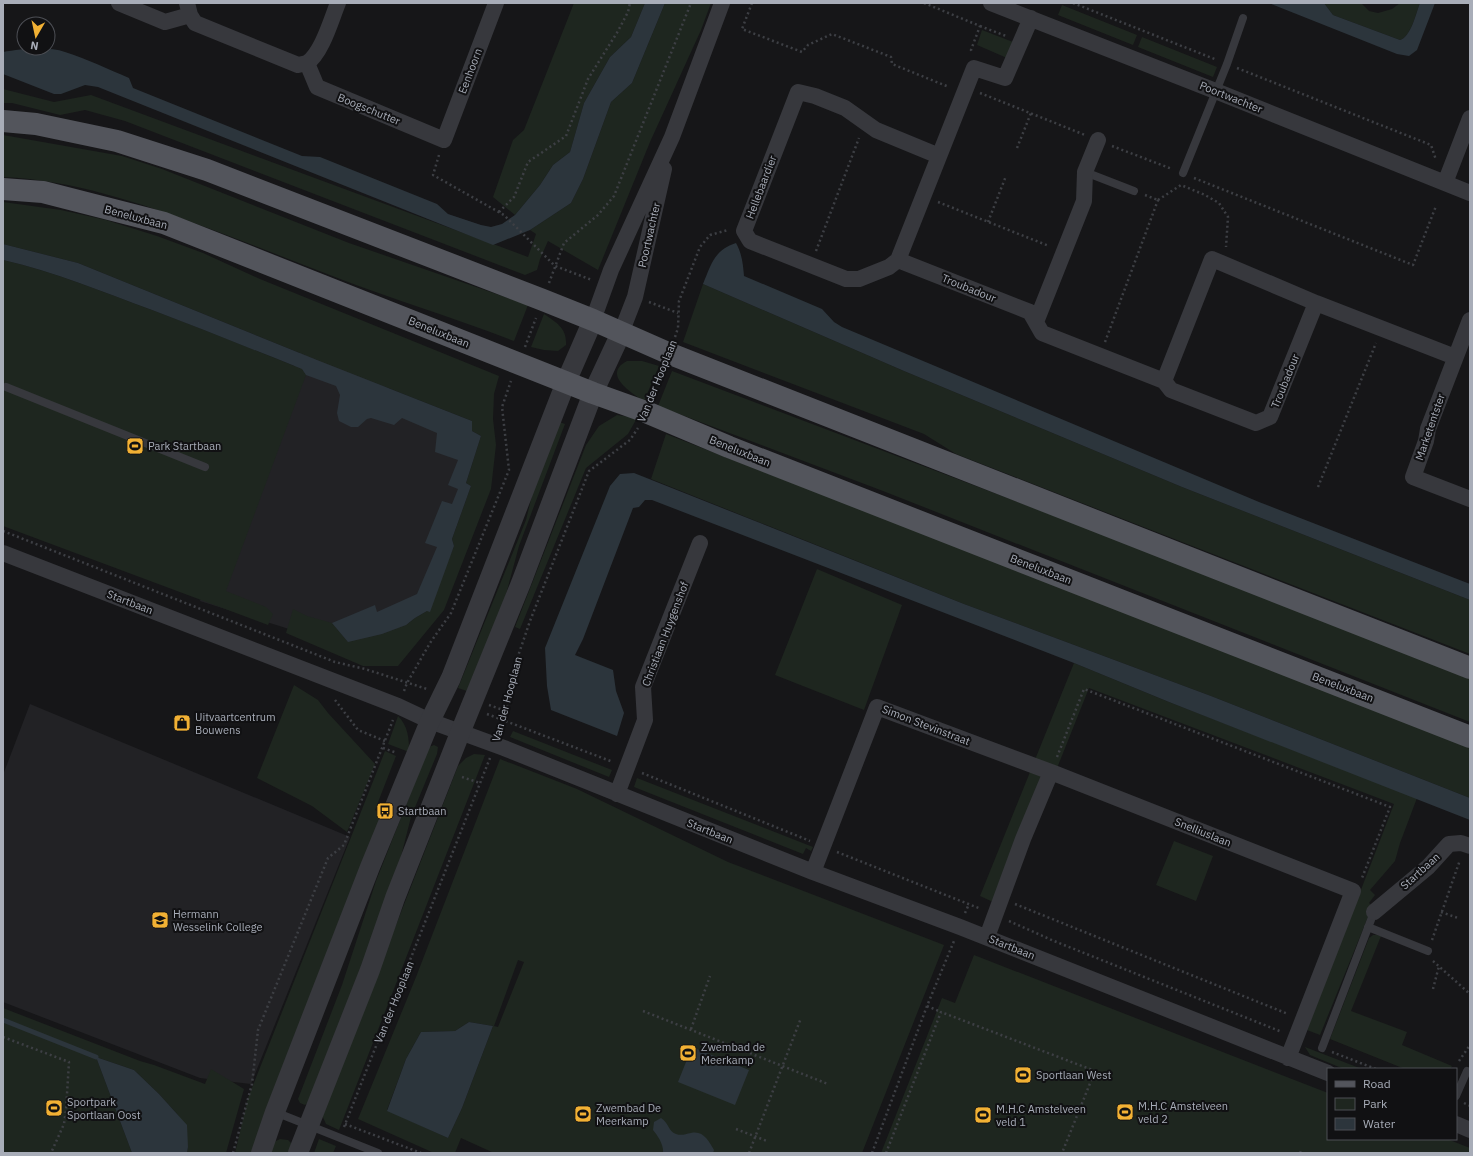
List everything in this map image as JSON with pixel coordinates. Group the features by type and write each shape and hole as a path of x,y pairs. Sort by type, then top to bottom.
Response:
{"main road":[{"path":"3,122 36,124 117,141 192,165 542,300 668,353 1470,668"},
{"name":"Beneluxbaan","path":"3,189 43,192 164,223 593,393 646,412 729,447 1470,737"}],"street":[{"path":"119,3 165,22 188,9 195,24 298,64 307,63 314,59 338,3"},
{"name":"Eenhoorn","path":"444,140 496,3"},
{"name":"Poortwachter","path":"592,320 611,270 672,137 722,3"},
{"name":"Poortwachter","path":"991,3 1470,193"},
{"path":"898,260 974,68 1005,78 1031,18"},
{"name":"Boogschutter","path":"307,63 317,87 444,140"},
{"name":"Hellebaardier","path":"898,260 889,267 858,279 846,279 750,241 744,231 798,92 815,96 845,108 876,130 939,156"},
{"path":"1445,183 1470,118"},
{"name":"Poortwachter","path":"621,333 635,297 672,137"},
{"path":"1036,322 1084,201 1086,172 1098,140"},
{"path":"1164,381 1212,259 1316,303 1455,357"},
{"name":"Troubadour","path":"898,260 1030,312 1042,333 1164,381 1171,390 1256,423 1270,417 1316,303"},
{"path":"261,1153 275,1112 370,867 430,721 451,678 566,382 592,320"},
{"name":"Marketentster","path":"1470,320 1428,429 1426,441 1413,477 1470,500"},
{"path":"298,1153 370,970 395,898 460,733 477,705 521,583 593,393 621,333"},
{"name":"Christiaan Huygenshof","path":"617,794 645,720 643,687 700,543"},
{"name":"Startbaan","path":"3,553 398,706 430,721 813,872 960,926 1327,1073"},
{"name":"Simon Stevinstraat","path":"813,872 877,707 1051,772"},
{"path":"987,937 1023,839 1051,772"},
{"name":"Snelliuslaan","path":"1051,772 1354,891"},
{"name":"Startbaan","path":"1374,912 1428,867 1449,844 1461,843 1470,846"},
{"path":"1288,1058 1354,891"},
{"path":"1457,1124 1470,1130"}],"lane":[{"path":"1183,173 1243,18"},
{"path":"1086,172 1134,191"},
{"path":"4,389 205,467"},
{"path":"1322,1048 1374,912"},
{"path":"1368,927 1428,951"},
{"path":"1457,1094 1467,1071"},
{"path":"275,1112 378,1153"}],"path":[{"path":"498,212 514,197 528,162 566,136 588,79 618,31 628,12 630,3"},
{"path":"233,1153 252,1084 258,1030 328,858 344,845 407,683 430,643 451,614 509,470 502,407 564,243 598,215 614,196 690,3"},
{"path":"752,3 742,29 802,52 808,45 832,34 891,57 892,64 1031,114 1413,265 1436,206"},
{"path":"924,3 1020,42"},
{"path":"1072,3 1431,145 1437,162 1451,168"},
{"path":"974,68 971,50 980,26"},
{"path":"1017,148 1031,114"},
{"path":"811,264 865,122"},
{"path":"444,140 433,175 504,215 529,239"},
{"path":"988,222 1006,176"},
{"path":"1100,356 1158,200 1181,185 1205,195 1219,204 1228,216 1224,264"},
{"path":"924,196 1064,253"},
{"name":"Van der Hooplaan","path":"340,1137 488,764 506,711 515,665 525,635 589,471 630,440 640,426 678,328 679,300 700,247 710,235 729,229 744,231"},
{"path":"1318,487 1382,328"},
{"name":"Startbaan","path":"3,531 335,662 365,669 443,695"},
{"path":"335,662 326,686 358,730 385,742"},
{"path":"1051,772 1084,689 1390,807 1359,887 1354,891"},
{"path":"477,705 506,711"},
{"path":"477,705 503,721 628,768 996,914 1054,941 1296,1038"},
{"path":"1457,866 1428,951 1434,963 1470,994"},
{"path":"1001,899 1304,1020"},
{"path":"1441,912 1458,918"},
{"path":"872,1153 927,1006 960,926"},
{"path":"1433,989 1439,966"},
{"path":"690,1029 710,976"},
{"path":"927,1006 1095,1071 1062,1153"},
{"path":"643,1011 828,1084"},
{"path":"886,1153 941,1012"},
{"path":"749,1153 801,1018"},
{"path":"3,1037 69,1062 64,1124 51,1153"},
{"path":"1456,1067 1470,1045"},
{"path":"1322,1048 1373,1068"},
{"path":"345,1124 421,1153"},
{"path":"736,1129 767,1141"},
{"path":"1300,1153 1302,1149"}],"shaded area":[{"path":"306,337 460,433 463,506 391,661 200,601"},
{"name":"Hermann Wesselink College","path":"30,704 350,837 251,1084 200,1078 3,1002 3,775"}],"green space":[{"path":"574,3 645,3 631,37 610,57 584,103 570,152 553,165 540,185 515,215 493,197 513,140 524,130"},
{"path":"665,3 711,3 701,30 650,142 598,270 548,241 537,270 525,275 125,121 85,110 60,115 12,103 3,103 3,89 54,102 91,95 528,257 536,234 530,230 571,203 583,179 611,102 632,83"},
{"path":"1324,3 1361,3 1369,11 1378,13 1392,9 1400,3 1420,3 1410,30 1404,38 1400,40 1333,15"},
{"path":"1062,5 1137,35 1133,45 1058,15"},
{"path":"982,30 1013,42 1007,58 977,45"},
{"path":"1142,37 1217,67 1213,77 1138,47"},
{"path":"3,135 122,156 162,169 349,243 528,305 514,341 357,285 156,209 81,188 29,179 3,177"},
{"path":"3,202 61,210 106,220 157,236 203,253 260,279 499,376 494,394 493,419 496,445 491,489 444,610 398,666 363,666 286,633 293,609 307,616 332,623 348,642 382,634 406,625 427,611 454,546 452,539 471,486 466,483 481,436 472,431 472,421 78,263 3,244"},
{"name":"Park Startbaan","path":"3,260 41,270 97,289 190,324 302,369 306,375 226,591 266,607 273,614 268,625 3,526"},
{"path":"703,284 904,371 1182,487 1470,600 1470,654 956,454 924,434 683,342"},
{"path":"544,314 560,326 565,334 566,345 558,351 531,347"},
{"path":"627,361 642,361 659,366 644,401 626,388 618,377 617,371 620,366"},
{"path":"672,371 1293,606 1470,676 1470,722 883,491 658,406"},
{"path":"617,415 637,418 628,434 586,468 520,629 515,627 586,445 599,426"},
{"path":"557,421 565,424 519,546 505,598 467,691 458,688 526,520 537,475"},
{"path":"666,434 1470,745 1470,798 1211,696 964,604 651,479"},
{"path":"817,569 902,605 864,710 775,675"},
{"path":"1074,663 1169,702 1417,798 1400,843 1395,861 1370,890 1375,895 1369,903 1373,907 1320,1035 1307,1030 1394,804 1089,688 1002,906 980,896"},
{"path":"294,685 318,700 375,764 347,832 312,806 257,778"},
{"path":"398,716 404,724 407,732 409,752 388,744"},
{"path":"513,731 612,770 609,777 510,737"},
{"path":"434,745 438,747 437,754 411,817 393,888 309,1102 305,1105 300,1103 298,1099 342,985 376,881 429,747"},
{"path":"385,751 396,756 375,810 380,813 378,819 382,821 253,1153 235,1153 248,1098"},
{"path":"474,754 485,755 339,1130 326,1124 322,1115 458,766 466,758"},
{"name":"Zwembad de Meerkamp","path":"500,759 577,789 728,862 944,945 862,1153 494,1153 461,1138 455,1153 434,1153 358,1119 416,977","holes":["518,960 524,962 498,1027 494,1026","469,1022 493,1026 462,1108 448,1138 387,1110 406,1059 421,1032 455,1031"]},
{"path":"637,778 813,847 811,851 806,848 803,854 634,787"},
{"path":"1174,841 1213,856 1196,901 1156,885"},
{"path":"1373,935 1381,936 1351,1011 1407,1032 1402,1045 1452,1066 1451,1068 1402,1068 1330,1039 1369,938"},
{"name":"Sportlaan West","path":"974,955 1327,1093 1327,1140 1450,1140 1470,1148 1470,1153 881,1153 942,998 955,1003"},
{"path":"3,1008 140,1061 205,1084 211,1069 244,1089 226,1153 187,1153 188,1147 178,1115 159,1094 134,1070 96,1057 132,1153 3,1153"},
{"path":"1305,1047 1359,1068 1342,1068 1310,1055"},
{"path":"280,1139 288,1140 294,1146 292,1153 270,1153 274,1142"},
{"path":"319,1139 336,1146 333,1153 314,1153"}],"water":[{"path":"645,3 665,3 632,83 611,102 583,179 571,203 530,230 493,245 98,87 85,85 61,94 54,94 3,74 3,52 16,50 16,56 56,56 56,50 65,52 129,78 133,88 302,156 320,157 437,204 448,214 491,227 502,224 515,215 540,185 553,165 570,152 584,103 610,57 631,37"},
{"path":"1269,3 1324,3 1333,15 1400,40 1404,38 1410,30 1420,3 1435,3 1417,50 1409,56 1397,54"},
{"path":"736,243 743,263 744,276 822,309 834,322 842,327 1259,502 1470,584 1470,600 1182,487 904,371 703,284 714,259 718,254"},
{"path":"3,244 78,263 472,421 472,431 481,436 466,483 471,486 452,539 454,546 430,612 427,611 406,625 382,634 348,642 332,623 375,605 377,612 417,594 437,547 425,543 442,501 452,504 458,489 448,485 458,460 435,452 437,433 402,418 394,425 371,418 367,419 358,427 351,427 339,421 337,413 340,395 336,386 306,375 302,369 97,289 60,276 3,260"},
{"path":"634,473 964,604 1211,696 1470,798 1470,820 1169,702 1074,663 652,500 645,500 639,507 633,508 583,639 575,655 613,670 616,691 624,713 617,736 551,710 547,686 545,648 610,486 620,474"},
{"path":"469,1022 493,1026 462,1108 448,1138 387,1111 406,1059 421,1032 455,1031"},
{"path":"692,1047 749,1070 735,1105 678,1082"},
{"path":"96,1057 134,1070 159,1094 187,1125 187,1153 132,1153"},
{"path":"661,1118 666,1122 673,1133 682,1135 695,1132 705,1137 714,1150 713,1153 663,1153 662,1144 653,1130 654,1122"}],"waterway":[{"path":"3,1020 96,1057"}],"place":[{"name":"Park Startbaan","path":"135,446"},
{"name":"Uitvaartcentrum Bouwens","path":"182,723"},
{"name":"Startbaan","path":"385,811"},
{"name":"Hermann Wesselink College","path":"160,920"},
{"name":"Zwembad de Meerkamp","path":"688,1053"},
{"name":"Sportlaan West","path":"1023,1075"},
{"name":"Sportpark Sportlaan Oost","path":"54,1108"},
{"name":"M.H.C Amstelveen veld 2","path":"1125,1112"},
{"name":"Zwembad De Meerkamp","path":"583,1114"},
{"name":"M.H.C Amstelveen veld 1","path":"983,1115"}]}
